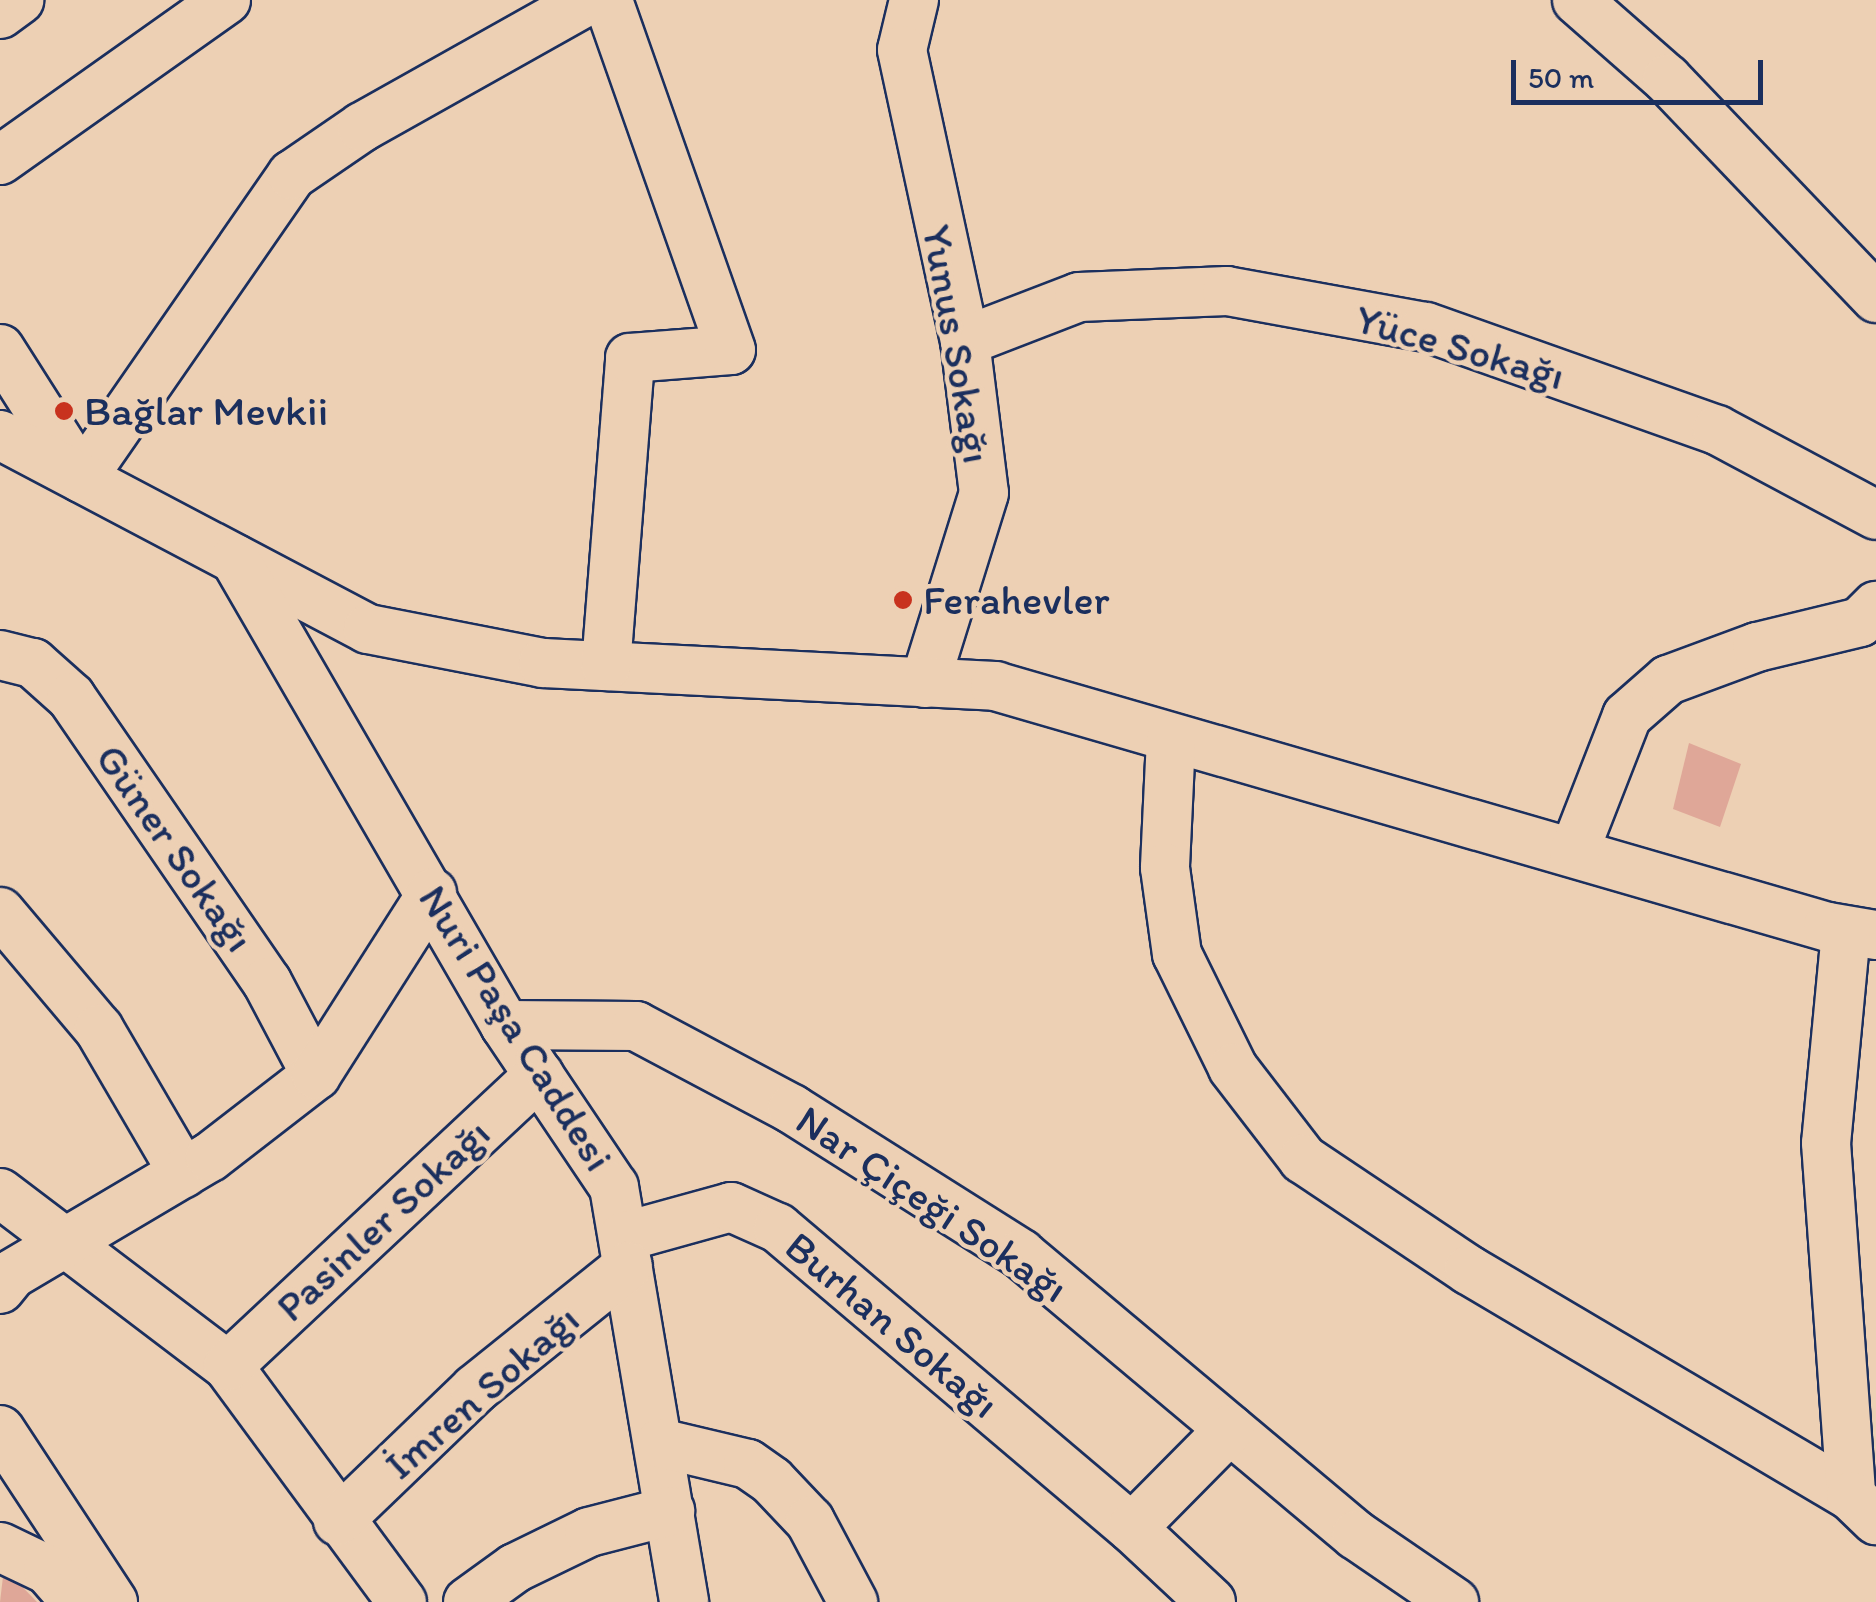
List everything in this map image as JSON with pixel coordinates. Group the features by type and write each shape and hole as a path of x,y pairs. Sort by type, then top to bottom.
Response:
{"street":[{"path":"0,14 19,0"},
{"path":"0,160 226,0"},
{"path":"82,478 292,175 362,127 588,0"},
{"path":"606,666 630,358 730,350 608,0"},
{"name":"Yunus Sokağı","path":"914,0 902,50 965,340 984,494 925,683"},
{"path":"1577,0 1667,79 1876,298"},
{"name":"Yüce Sokağı","path":"965,340 1080,297 1227,291 1408,324 1717,430 1876,515"},
{"path":"0,350 82,478"},
{"path":"0,435 368,629 543,662 995,686 1861,933 1826,1143 1864,1508"},
{"name":"Nuri Paşa Caddesi","path":"235,559 432,892 505,1024 614,1187 684,1602"},
{"path":"1574,852 1627,716 1668,680 1757,647 1860,622 1876,606"},
{"name":"Güner Sokağı","path":"0,654 32,663 71,696 267,982 316,1075"},
{"path":"1171,739 1165,868 1177,954 1233,1068 1303,1159 1469,1270 1864,1508"},
{"path":"0,1289 12,1274 183,1173 316,1075 432,892"},
{"path":"0,912 99,1029 183,1173"},
{"name":"Nar Çiçeği Sokağı","path":"505,1024 636,1026 792,1110 1021,1254 1356,1535 1454,1602"},
{"name":"Pasinler Sokağı","path":"228,1366 539,1075"},
{"path":"0,1193 64,1246 228,1366 338,1521 402,1602"},
{"name":"Burhan Sokağı","path":"626,1251 731,1206 778,1228 1132,1528 1191,1596"},
{"name":"İmren Sokağı","path":"338,1521 626,1251"},
{"path":"0,1430 113,1602"},
{"path":"1132,1528 1230,1430"},
{"path":"660,1443 748,1464 772,1481 810,1521 853,1602"},
{"path":"468,1602 515,1568 589,1532 670,1511"},
{"path":"0,1548 48,1570 76,1602"}],"building":[{"path":"1689,743 1741,764 1720,827 1673,809"},
{"path":"4,1568 37,1602 0,1602"}],"place":[{"name":"Bağlar Mevkii","path":"64,411"},
{"name":"Ferahevler","path":"903,600"}]}
